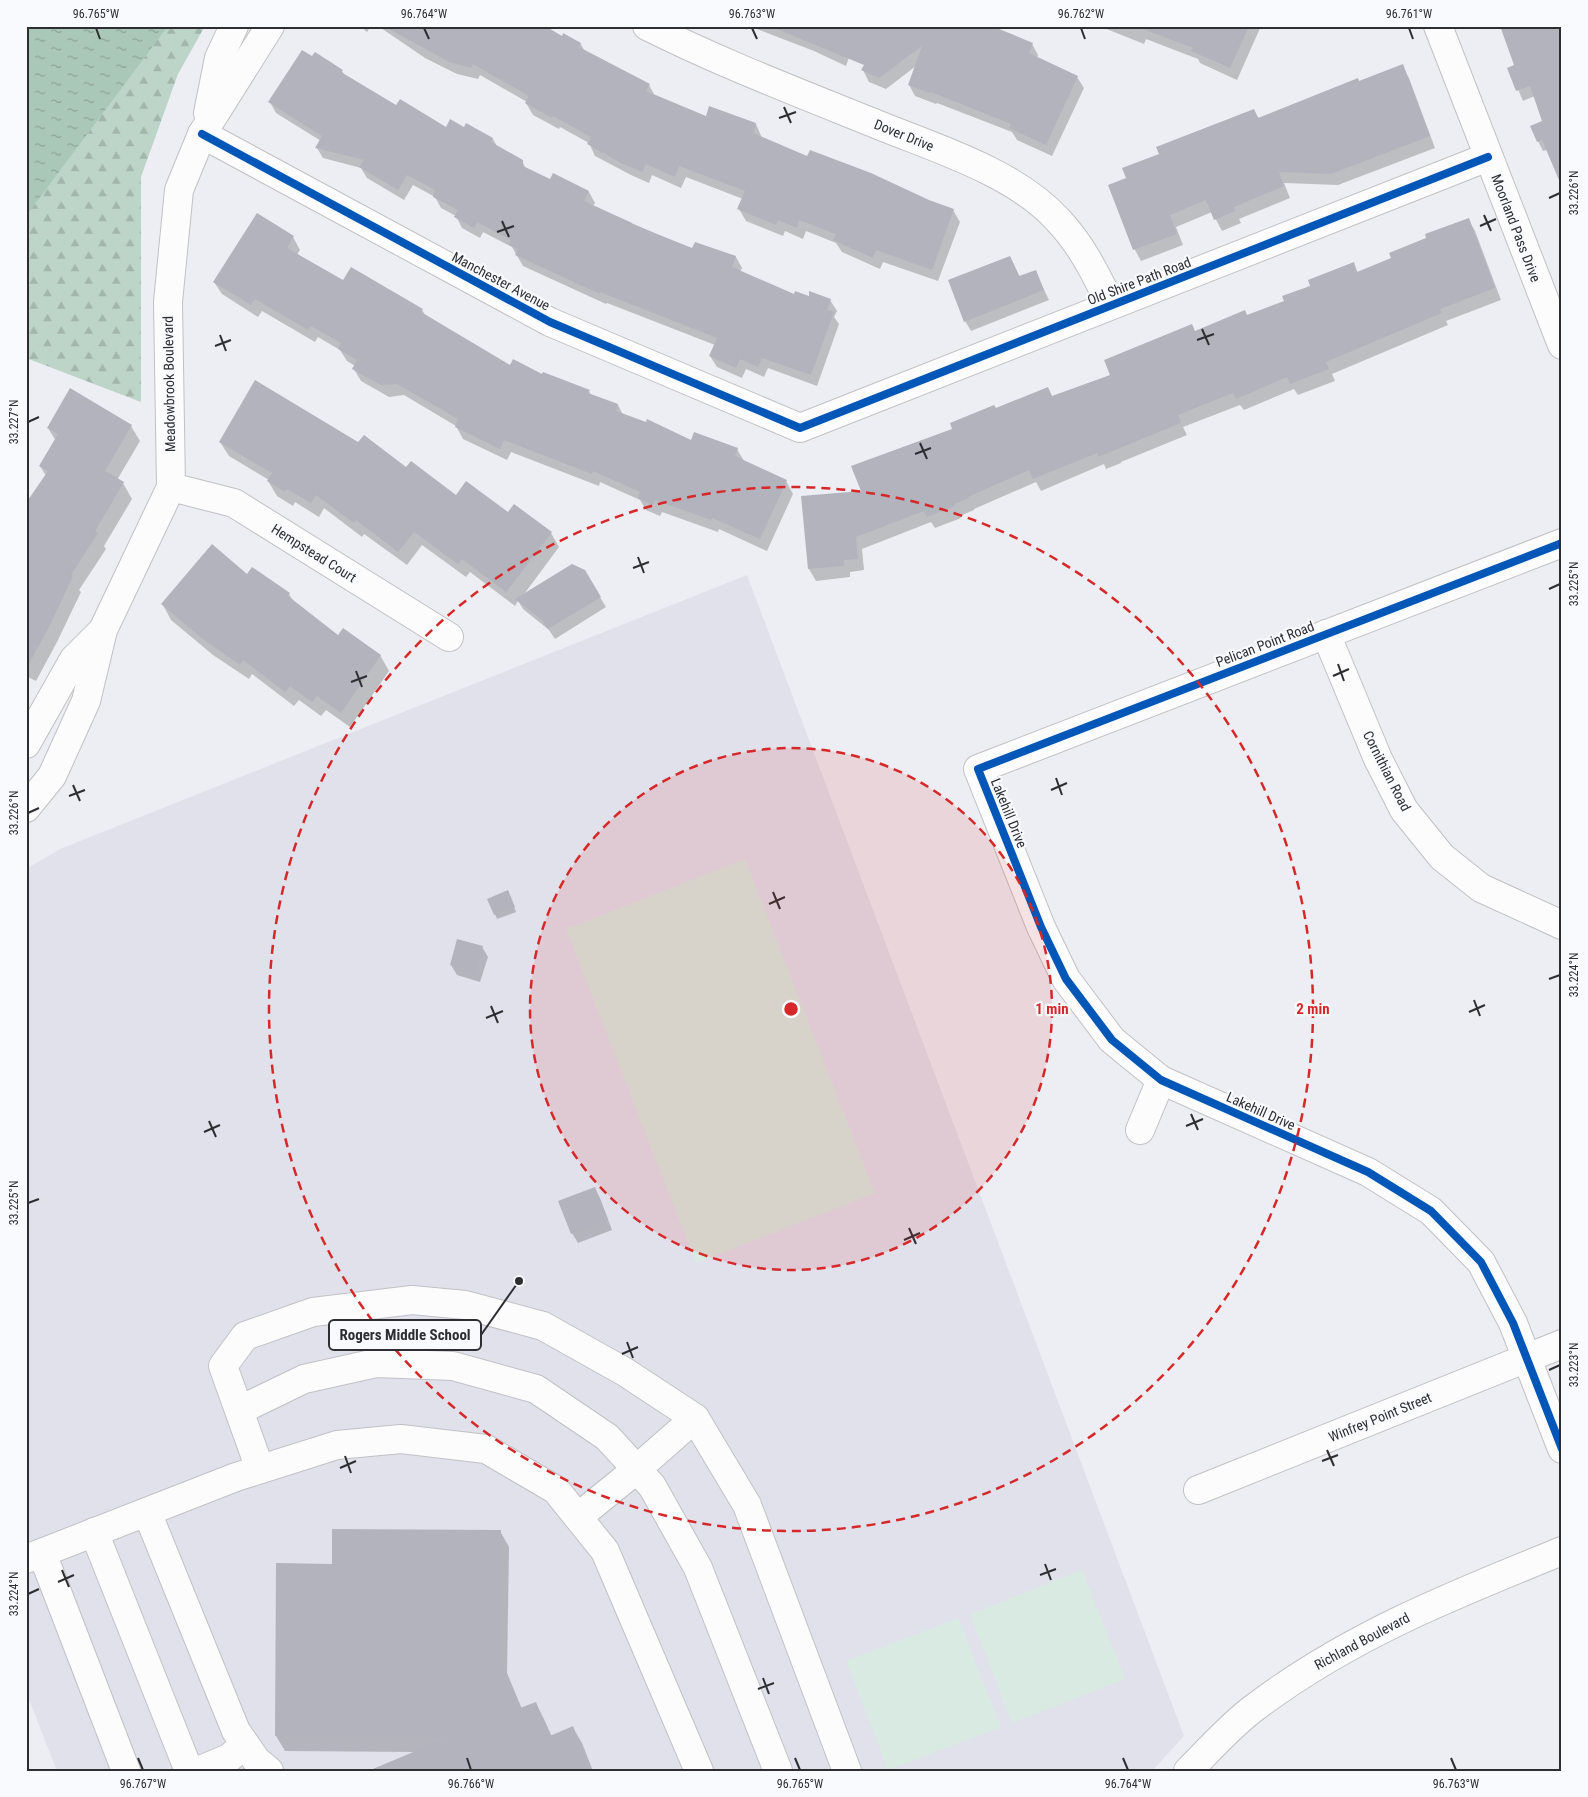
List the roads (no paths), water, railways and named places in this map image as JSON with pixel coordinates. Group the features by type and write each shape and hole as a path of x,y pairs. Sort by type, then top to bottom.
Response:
{"street":[{"name":"Meadowbrook Boulevard","path":"203,132 219,58 234,26"},
{"name":"Meadowbrook Boulevard","path":"26,808 52,776 86,701 103,630 171,487 168,302 179,190 203,132 270,26"},
{"name":"Dover Drive","path":"647,26 702,53 964,159 1021,189 1057,218 1085,253 1111,305"},
{"name":"Moorland Pass Drive","path":"1438,26 1562,345"},
{"name":"Manchester Avenue","path":"203,132 550,322 800,428"},
{"name":"Old Shire Path Road","path":"800,428 1488,157"},
{"name":"Hempstead Court","path":"171,487 234,503 449,637"},
{"name":"Pelican Point Road","path":"978,769 1562,543"},
{"name":"Meadowbrook Boulevard","path":"26,744 74,659 103,630"},
{"name":"Cornithian Road","path":"1326,634 1378,758 1404,810 1442,857 1481,888 1562,925"},
{"name":"Lakehill Drive","path":"978,769 1041,927 1066,979 1112,1040 1161,1080 1368,1172 1432,1211 1481,1262 1513,1323 1562,1450"},
{"path":"1140,1130 1161,1080"},
{"path":"260,1470 223,1366 245,1336 313,1312 412,1300 465,1305 543,1326 625,1372 696,1418 747,1505 847,1771"},
{"name":"Winfrey Point Street","path":"1198,1490 1562,1344"},
{"path":"240,1410 304,1379 376,1362 453,1366 536,1389 607,1437 652,1486 698,1568 778,1771"},
{"path":"578,1517 696,1418"},
{"path":"126,1771 34,1556 236,1477 337,1445 401,1439 486,1449 556,1490 605,1550 699,1771"},
{"path":"146,1512 236,1731 256,1760 269,1771"},
{"path":"94,1532 189,1771"},
{"name":"Richland Boulevard","path":"1188,1771 1252,1709 1321,1661 1391,1623 1562,1551"},
{"path":"198,1771 229,1758 245,1744"}],"water":[{"path":"26,26 168,26 26,216"}],"place":[{"name":"Rogers Middle School","path":"519,1281"}]}
